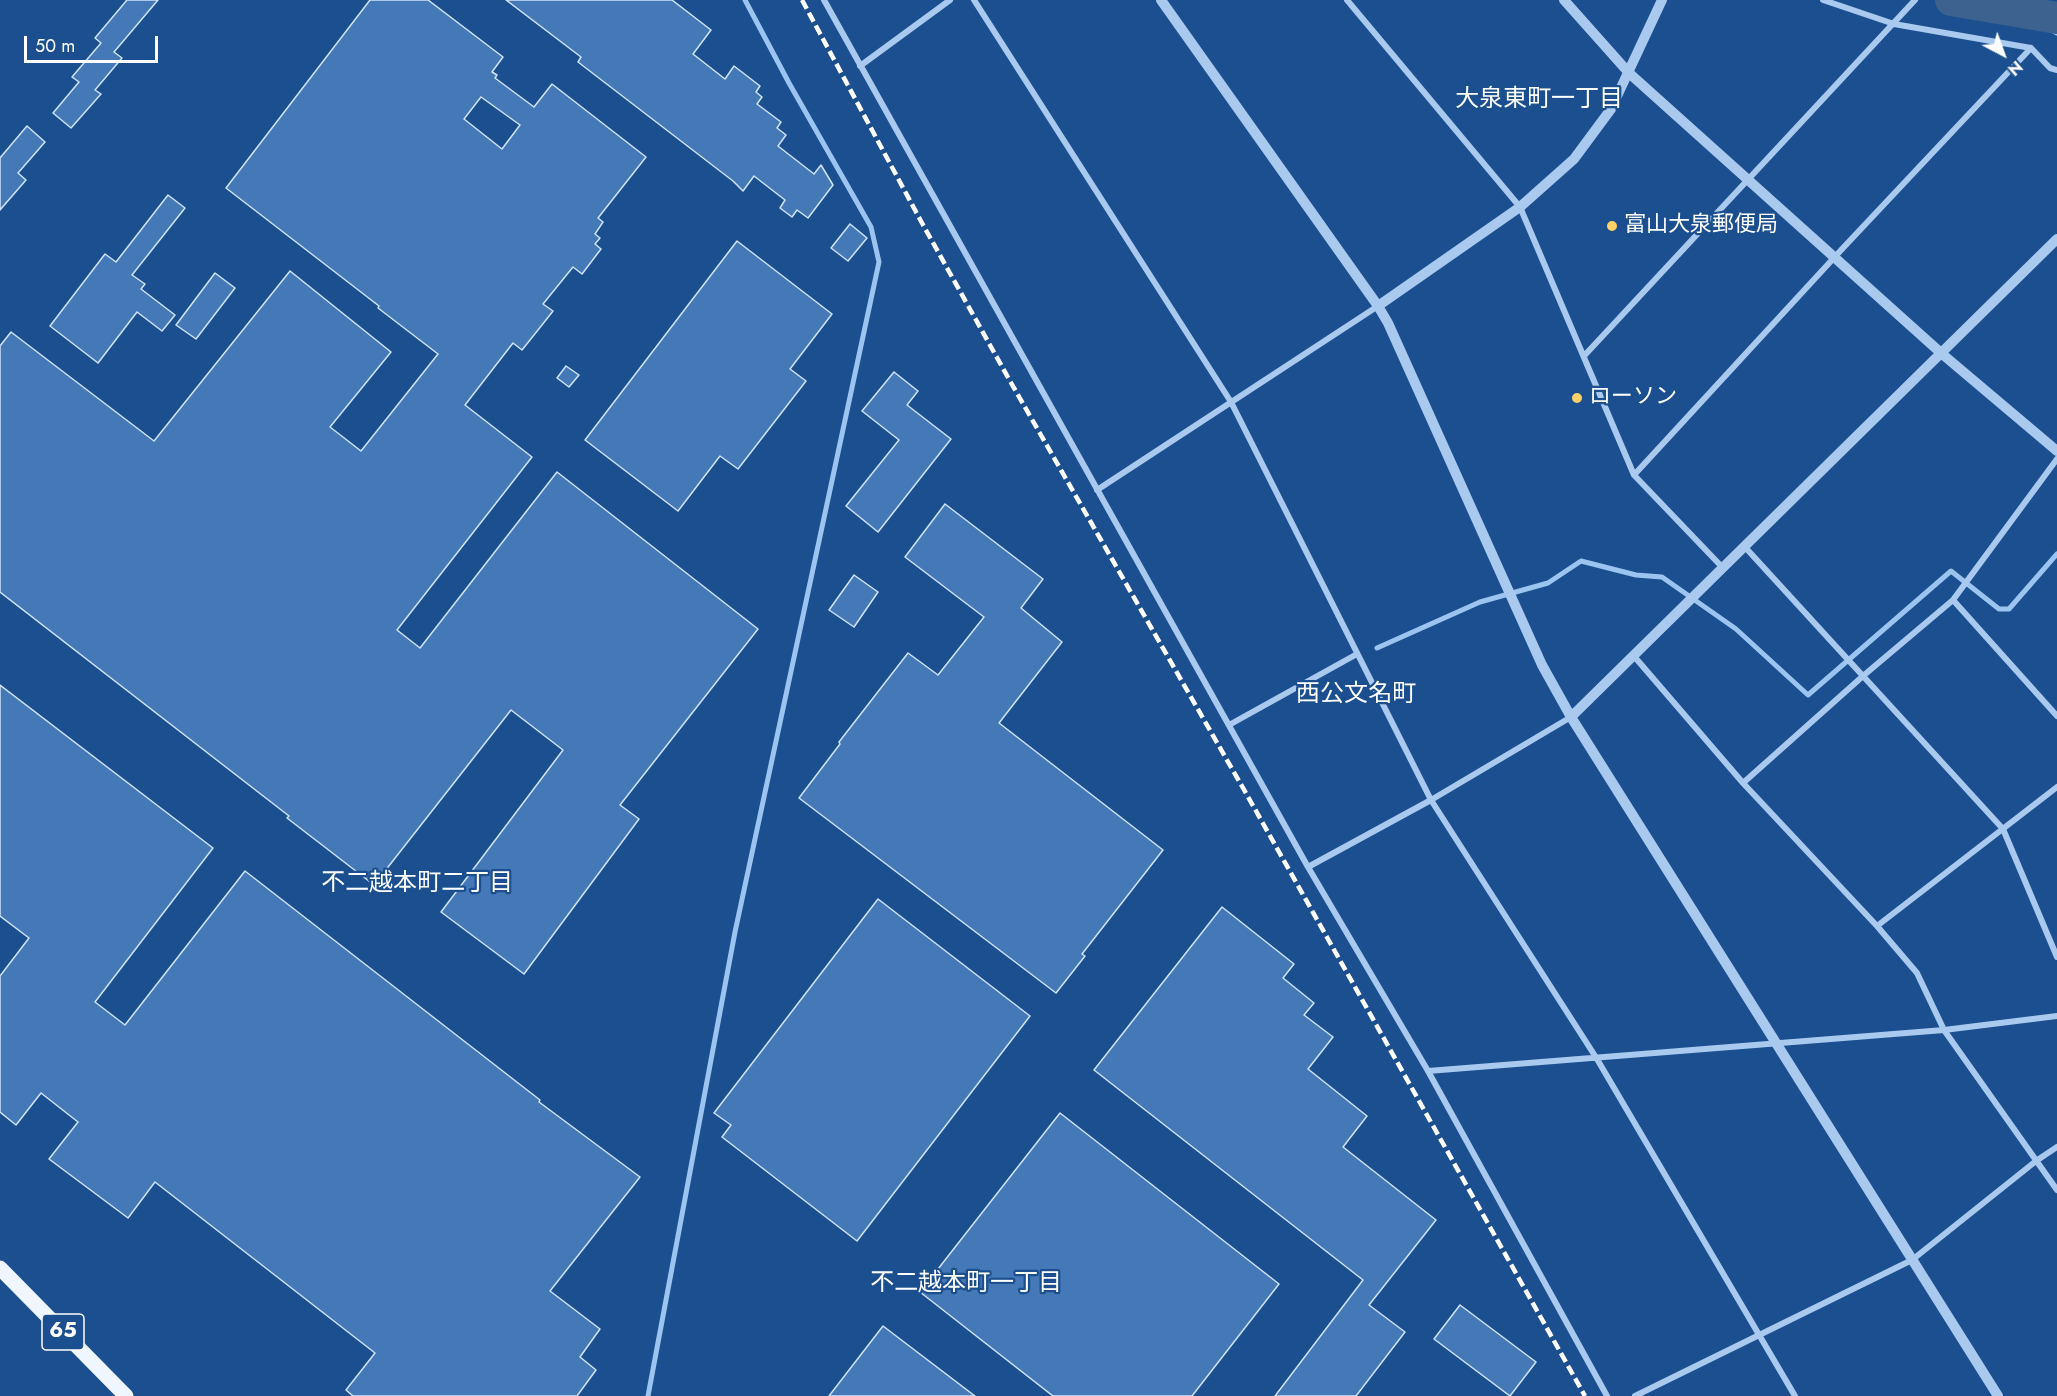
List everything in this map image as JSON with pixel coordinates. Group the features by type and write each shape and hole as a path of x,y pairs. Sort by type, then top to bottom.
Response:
{"main road":[{"name":"65","path":"0,1268 126,1396"}],"street":[{"path":"824,0 1308,867 1428,1071 1607,1396"},
{"path":"860,66 950,0"},
{"path":"974,0 1231,402 1431,800 1598,1059 1795,1396"},
{"path":"1161,0 1378,306 1388,323 1542,665 1571,717 1998,1396"},
{"path":"1347,0 1520,207 1634,476 1723,568"},
{"path":"1564,0 1629,73 1941,353 2057,451"},
{"path":"1097,490 1378,306 1520,207 1574,159 1611,109 1662,0"},
{"path":"1823,0 1894,24 2031,48 2050,68 2057,70"},
{"path":"1584,356 1915,0"},
{"path":"1634,476 2031,48"},
{"path":"1308,867 1431,800 1571,717 2057,239"},
{"path":"1743,783 1863,676 1953,600 2057,459"},
{"path":"1744,546 2003,829 2057,957"},
{"path":"1953,600 2057,716"},
{"path":"1229,725 1357,654"},
{"path":"1633,656 1743,783 1877,926 1917,973 1944,1030 2057,1190"},
{"path":"1877,926 2057,788"},
{"path":"1428,1071 1944,1030 2057,1016"},
{"path":"1635,1396 1912,1260 2036,1161 2057,1147"}],"building":[{"path":"127,0 158,0 114,52 122,58 95,90 101,94 71,128 53,113 79,82 72,77 101,43 95,38"},
{"path":"370,0 428,0 503,57 492,72 497,75 495,78 534,107 552,84 646,157 598,218 603,222 595,234 600,238 595,244 601,249 582,274 573,267 543,304 553,311 522,350 513,343 465,405 532,457 397,630 420,648 557,472 758,629 620,805 639,819 524,974 441,912 563,750 511,710 374,885 287,818 289,816 0,592 0,346 11,332 154,441 290,271 391,352 330,427 361,451 438,354 226,188","holes":["481,97 520,125 502,149 464,119"]},
{"path":"506,0 672,0 711,30 693,54 725,79 734,66 760,86 756,92 762,97 757,104 781,122 777,128 786,135 778,146 814,174 821,165 833,185 808,218 797,210 792,217 780,208 785,200 754,176 743,191 578,62 581,57"},
{"path":"27,126 45,142 18,173 26,180 0,210 0,158"},
{"path":"168,195 185,208 132,275 145,284 141,289 175,315 162,331 137,312 98,363 50,326 105,254 116,262"},
{"path":"850,224 867,238 848,261 831,248"},
{"path":"737,241 832,314 790,369 806,381 738,469 720,456 678,511 585,440"},
{"path":"215,273 235,288 196,339 176,325"},
{"path":"566,366 579,375 569,387 557,378"},
{"path":"894,372 918,391 907,405 951,439 878,532 846,506 899,440 862,411"},
{"path":"945,504 1043,579 1021,608 1062,642 999,723 1163,850 1082,954 1085,956 1056,993 799,798 908,653 938,675 984,617 905,557"},
{"path":"854,575 878,592 854,627 829,610"},
{"path":"0,685 213,848 95,1002 125,1025 245,871 540,1100 539,1102 640,1177 550,1291 600,1329 580,1357 596,1370 577,1396 353,1396 346,1390 375,1353 155,1182 128,1218 49,1159 78,1122 41,1093 16,1125 0,1112 0,976 29,938 0,916"},
{"path":"878,899 1030,1016 857,1241 722,1137 731,1125 714,1113"},
{"path":"1222,907 1294,964 1283,978 1314,1003 1304,1015 1333,1037 1308,1069 1367,1116 1343,1147 1436,1220 1369,1305 1405,1332 1356,1396 1275,1396 1363,1280 1094,1070"},
{"path":"1060,1113 1279,1284 1192,1396 1053,1396 920,1292"},
{"path":"1460,1305 1536,1362 1510,1396 1434,1339"},
{"path":"883,1326 975,1396 829,1396"}],"waterway":[{"path":"648,1396 735,932 879,262 871,227 789,83 745,0"},
{"path":"1951,0 2057,18"},
{"path":"2022,12 2057,33"},
{"path":"1377,648 1480,602 1548,583 1581,561 1636,575 1662,577 1736,629 1808,695 1951,571 1999,609 2009,609 2057,554"}],"railway":[{"path":"802,0 1010,381 1247,795 1585,1396"}],"place":[{"name":"富山大泉郵便局","path":"1612,226"},
{"name":"ローソン","path":"1577,398"}],"district":[{"name":"大泉東町一丁目","path":"1539,100"},
{"name":"西公文名町","path":"1356,695"},
{"name":"不二越本町二丁目","path":"417,884"},
{"name":"不二越本町一丁目","path":"966,1284"}]}
